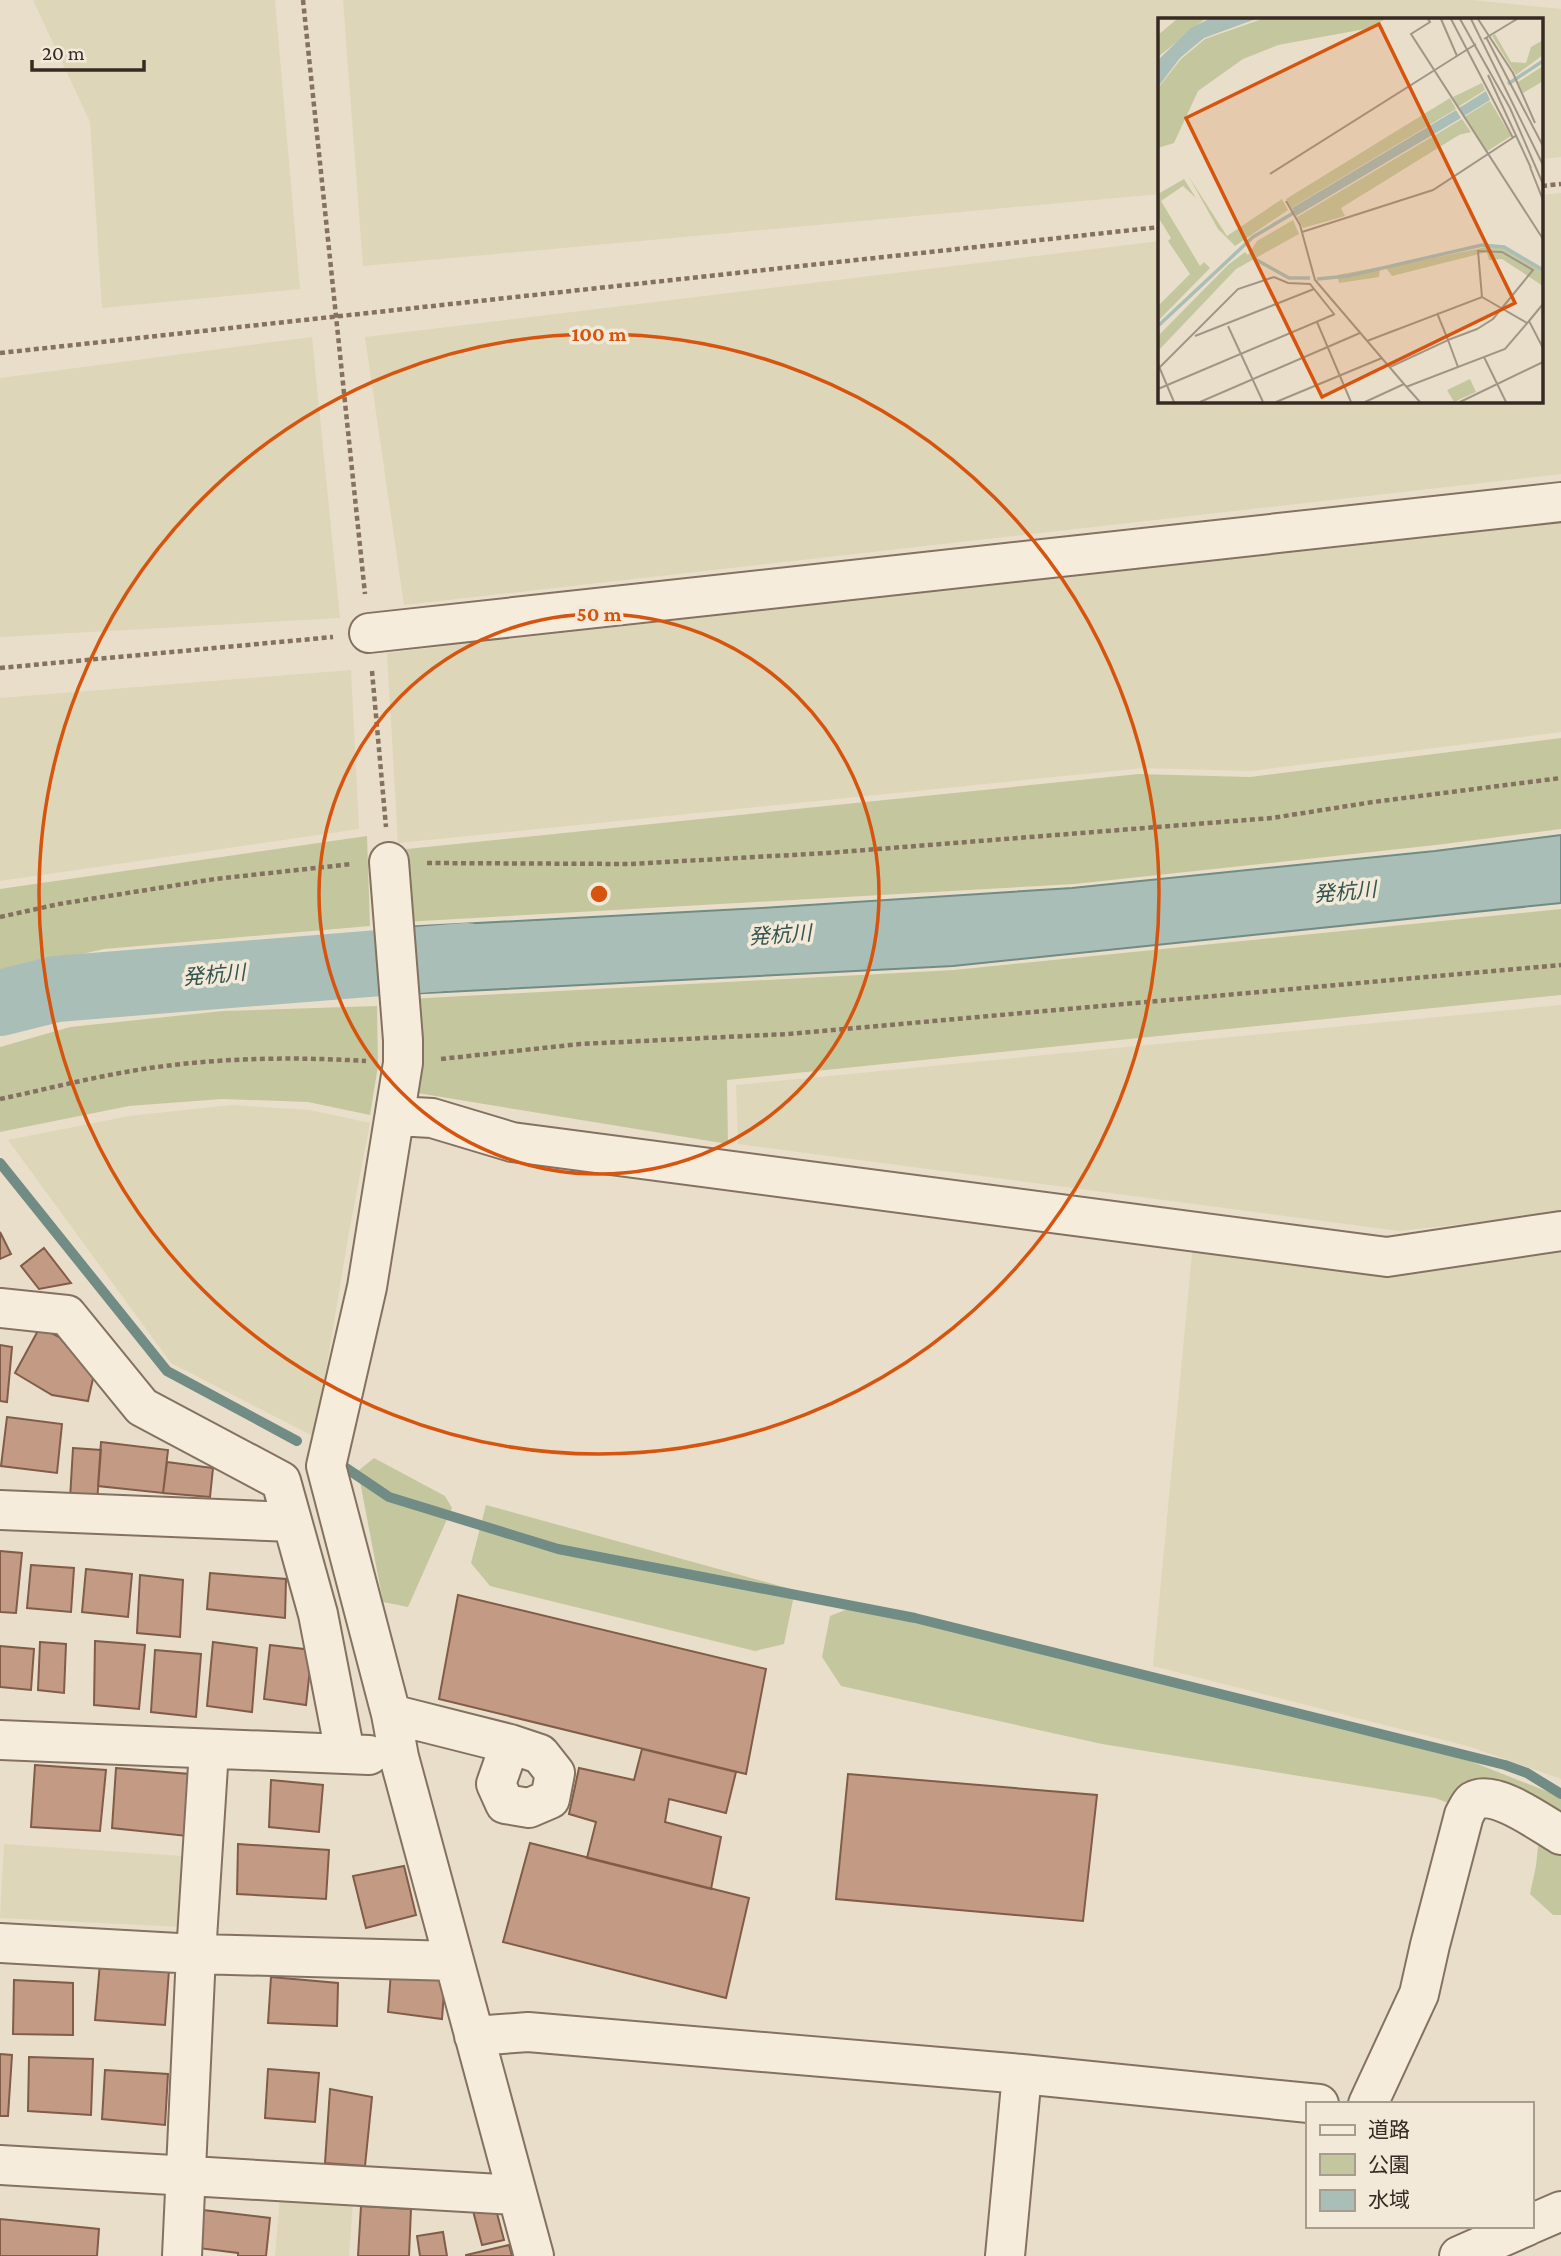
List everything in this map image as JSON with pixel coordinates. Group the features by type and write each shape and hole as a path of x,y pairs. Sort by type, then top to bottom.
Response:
{"street":[{"path":"369,633 1561,502"},
{"path":"389,862 403,1051 396,1116 367,1287 326,1466 391,1714 399,1757 534,2256"},
{"path":"396,1116 432,1118 512,1142 1387,1257 1561,1231"},
{"path":"0,1308 67,1315 142,1407 281,1481 318,1614 345,1753"},
{"path":"0,1510 292,1522"},
{"path":"391,1714 510,1744"},
{"path":"0,1740 399,1757"},
{"path":"182,2256 196,1954 209,1750"},
{"path":"1369,2102 1419,1994 1464,1815 1471,1802 1482,1798 1499,1800 1561,1835"},
{"path":"0,1943 196,1954 454,1961"},
{"path":"474,2036 528,2032 1022,2074 1306,2103"},
{"path":"1005,2256 1022,2074"},
{"path":"0,2165 517,2195"},
{"path":"1533,2223 1561,2211"},
{"path":"1468,2247 1521,2228"}],"path":[{"path":"303,0 369,633 389,862"},
{"path":"0,353 1158,227"},
{"path":"0,668 369,633"},
{"path":"0,917 59,904 215,879 339,864 630,864 827,853 1272,817 1561,778"},
{"path":"0,1100 117,1073 218,1061 788,1034 1561,965"}],"shaded area":[{"path":"33,0 275,0 300,289 102,308 90,122"},
{"path":"343,0 1472,0 1561,9 1561,157 1544,159 1544,18 1158,18 1158,194 363,266"},
{"path":"1561,193 1561,474 404,605 365,337 1158,241 1158,402 1544,402 1544,195"},
{"path":"312,337 340,618 0,637 0,378"},
{"path":"1561,520 1561,732 1251,771 1144,768 398,843 387,653"},
{"path":"351,670 359,829 0,881 0,698"},
{"path":"1561,1005 1561,1213 1399,1231 738,1144 736,1085"},
{"path":"231,1105 310,1110 370,1123 315,1437 171,1363 8,1140 129,1116"},
{"path":"1194,1233 1407,1262 1561,1240 1561,1779 1471,1747 1153,1666"},
{"path":"4,1844 182,1856 182,1927 0,1918"},
{"path":"280,2197 353,2201 349,2256 275,2256"}],"green space":[{"path":"1561,738 1561,829 1074,884 403,922 397,850 1139,774 1250,777"},
{"path":"367,836 370,926 104,949 0,973 0,889"},
{"path":"1561,909 1561,995 727,1080 728,1144 411,1092 408,999 954,970"},
{"path":"377,1006 378,1066 370,1115 308,1102 222,1099 129,1106 0,1132 0,1047 70,1027 223,1011"},
{"path":"374,1458 445,1496 452,1508 408,1607 383,1602 358,1471"},
{"path":"486,1505 795,1590 784,1644 755,1651 490,1586 471,1563"},
{"path":"853,1607 1470,1761 1561,1797 1561,1915 1553,1915 1530,1894 1539,1837 1435,1798 1102,1744 841,1686 822,1657 830,1616"}],"water":[{"path":"1561,835 1561,903 953,966 407,994 403,927 1072,888 1435,851"}],"building":[{"path":"0,1232 11,1254 0,1259"},
{"path":"44,1248 71,1283 39,1289 21,1266"},
{"path":"40,1327 59,1337 94,1374 88,1401 52,1395 15,1373"},
{"path":"0,1345 12,1347 7,1402 0,1401"},
{"path":"7,1417 62,1424 57,1473 1,1466"},
{"path":"101,1442 168,1450 163,1493 98,1486"},
{"path":"73,1448 101,1450 97,1502 70,1499"},
{"path":"167,1462 213,1468 210,1497 163,1493"},
{"path":"0,1551 22,1553 16,1613 0,1612"},
{"path":"31,1565 74,1568 71,1612 27,1608"},
{"path":"86,1569 132,1574 128,1617 82,1612"},
{"path":"210,1573 286,1579 285,1618 207,1609"},
{"path":"140,1575 183,1580 180,1637 137,1633"},
{"path":"458,1595 766,1669 746,1774 439,1699"},
{"path":"95,1641 145,1645 139,1709 94,1705"},
{"path":"40,1642 66,1644 64,1693 38,1690"},
{"path":"213,1642 257,1648 252,1712 207,1706"},
{"path":"270,1645 312,1650 306,1705 264,1699"},
{"path":"0,1646 34,1649 31,1690 0,1687"},
{"path":"155,1650 201,1654 196,1717 151,1712"},
{"path":"642,1749 736,1772 726,1813 669,1799 665,1822 721,1837 711,1889 587,1858 596,1822 569,1814 579,1768 634,1780"},
{"path":"35,1765 106,1770 100,1831 31,1827"},
{"path":"116,1768 190,1774 187,1836 112,1828"},
{"path":"848,1774 1097,1795 1083,1921 836,1899"},
{"path":"271,1780 323,1785 319,1832 269,1827"},
{"path":"530,1843 749,1898 726,1998 503,1942"},
{"path":"238,1844 329,1850 326,1899 237,1894"},
{"path":"404,1866 416,1915 366,1928 353,1876"},
{"path":"100,1963 169,1970 165,2025 95,2020"},
{"path":"391,1972 445,1979 442,2019 388,2012"},
{"path":"271,1977 338,1983 337,2026 268,2023"},
{"path":"14,1980 73,1983 73,2035 13,2034"},
{"path":"0,2054 12,2055 8,2116 0,2116"},
{"path":"29,2057 93,2059 91,2115 28,2111"},
{"path":"268,2069 319,2073 315,2122 265,2118"},
{"path":"105,2070 168,2074 165,2125 102,2119"},
{"path":"330,2089 372,2097 365,2166 325,2163"},
{"path":"494,2202 504,2240 482,2245 472,2207"},
{"path":"361,2206 411,2209 409,2256 358,2256"},
{"path":"203,2210 270,2218 266,2256 238,2256 238,2253 198,2248"},
{"path":"0,2219 99,2229 97,2256 0,2256"},
{"path":"443,2232 447,2256 420,2256 417,2236"},
{"path":"509,2245 512,2256 466,2256 466,2255"}],"waterway":[{"name":"発杭川","path":"0,1003 56,989 467,956"},
{"path":"0,1163 167,1371 297,1441"},
{"path":"343,1466 389,1497 558,1549 915,1618 1505,1765 1527,1773 1561,1794"}]}
